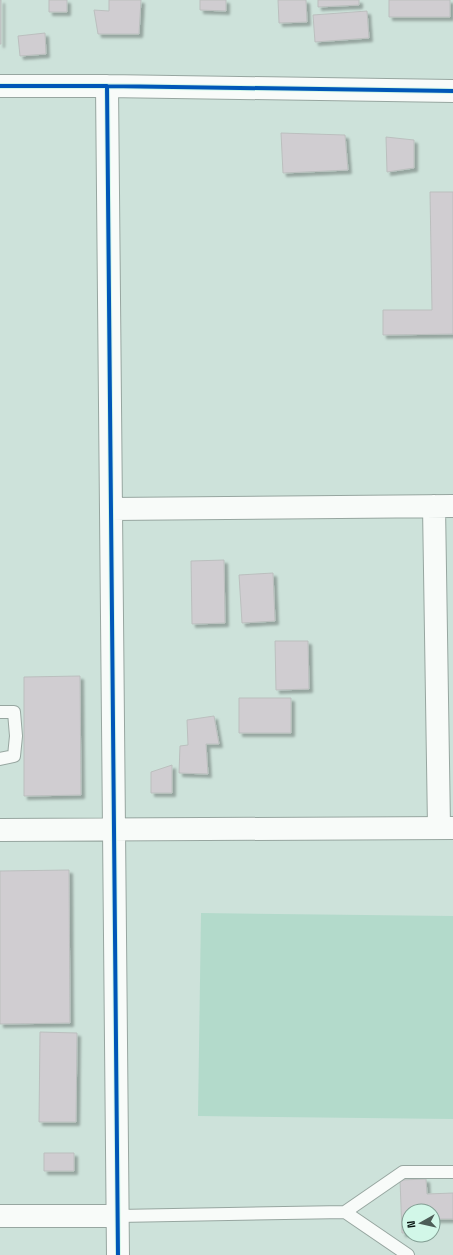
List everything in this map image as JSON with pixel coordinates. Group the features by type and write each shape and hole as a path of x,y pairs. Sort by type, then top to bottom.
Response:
{"street":[{"path":"0,86 453,91"},
{"path":"107,86 118,1255"},
{"path":"0,830 446,828 443,506 111,509"},
{"path":"0,1216 118,1216"}],"lane":[{"path":"0,712 14,712 16,736 14,756 0,759"},
{"path":"118,1216 345,1212 403,1172 453,1172"},
{"path":"345,1212 408,1255"}],"green space":[{"path":"201,913 453,916 453,1119 198,1116"}],"building":[{"path":"1,0 1,44 0,44"},
{"path":"49,0 67,0 67,12 49,12"},
{"path":"109,0 141,0 139,34 98,34 94,10 109,11"},
{"path":"200,0 226,0 226,11 200,10"},
{"path":"278,0 306,0 307,22 279,23"},
{"path":"318,0 359,0 359,5 318,7"},
{"path":"389,0 450,0 450,17 389,17"},
{"path":"367,11 369,38 315,42 313,15"},
{"path":"45,33 46,54 20,56 18,36"},
{"path":"281,133 345,135 348,170 283,173"},
{"path":"386,137 414,140 414,168 387,172"},
{"path":"430,192 453,192 453,334 383,335 383,310 432,310"},
{"path":"224,560 225,623 192,624 191,561"},
{"path":"273,573 275,621 242,623 239,575"},
{"path":"275,641 308,641 309,689 276,690"},
{"path":"80,676 81,795 24,796 24,677"},
{"path":"239,698 291,698 291,733 239,733"},
{"path":"214,716 219,744 206,744 208,774 179,773 180,746 188,745 187,720"},
{"path":"172,765 172,793 151,793 151,772"},
{"path":"69,870 70,1023 0,1024 0,871"},
{"path":"40,1032 77,1033 76,1122 39,1122"},
{"path":"44,1153 74,1153 74,1171 44,1171"},
{"path":"426,1179 427,1194 453,1193 453,1219 441,1219 441,1203 401,1203 401,1206 400,1180"}],"cycle path":[{"path":"0,86 453,91"},
{"path":"107,86 118,1255"}]}
